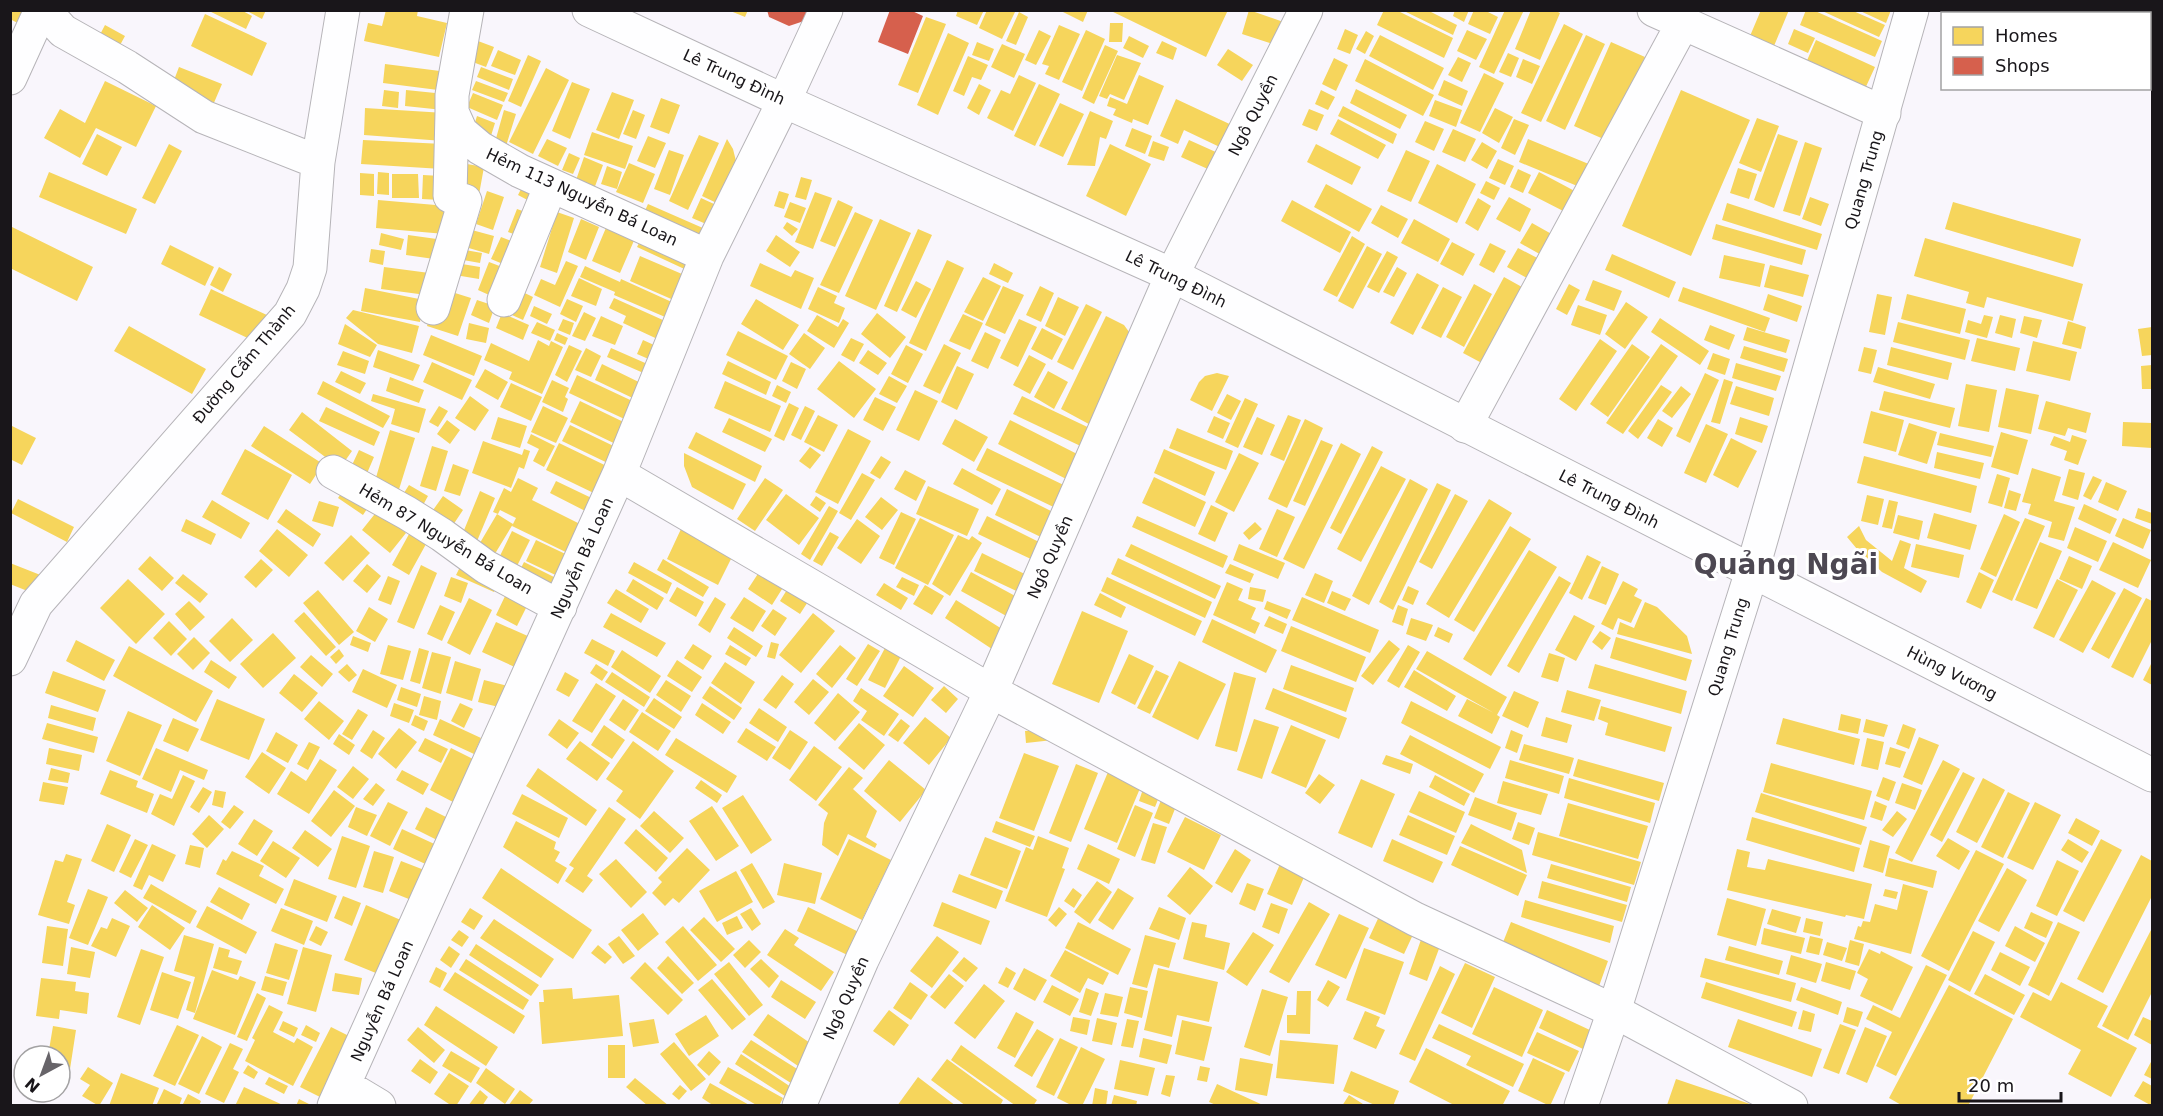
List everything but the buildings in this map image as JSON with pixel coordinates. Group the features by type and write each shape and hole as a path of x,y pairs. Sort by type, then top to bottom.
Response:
{"street":[{"path":"10,78 43,10 63,31 127,67 204,117 318,162"},
{"name":"Đường Cẩm Thành","path":"10,659 36,604 290,314 303,290 310,268 318,162 343,10"},
{"path":"433,308 465,201 450,195 456,122 456,65 467,10"},
{"name":"Lê Trung Đình","path":"588,10 784,101 1172,275 1752,571"},
{"name":"Nguyễn Bá Loan","path":"339,1095 619,474 707,256 784,101 826,10"},
{"name":"Ngô Quyền","path":"799,1106 862,960 991,691 1172,275 1306,10"},
{"name":"Quang Trung","path":"1581,1106 1614,1011 1752,571 1912,10"},
{"path":"1465,426 1668,17 1884,113"},
{"name":"Hẻm 113 Nguyễn Bá Loan","path":"456,122 480,148 496,159 707,256"},
{"path":"504,300 551,185"},
{"name":"Hẻm 87 Nguyễn Bá Loan","path":"333,472 407,513 486,567 560,607"},
{"path":"619,474 991,691 1415,919 1614,1011 1791,1106"},
{"name":"Hùng Vương","path":"1752,571 2152,775"},
{"path":"339,1095 379,1106"}],"district":[{"name":"Quảng Ngãi","path":"1786,564"}]}
